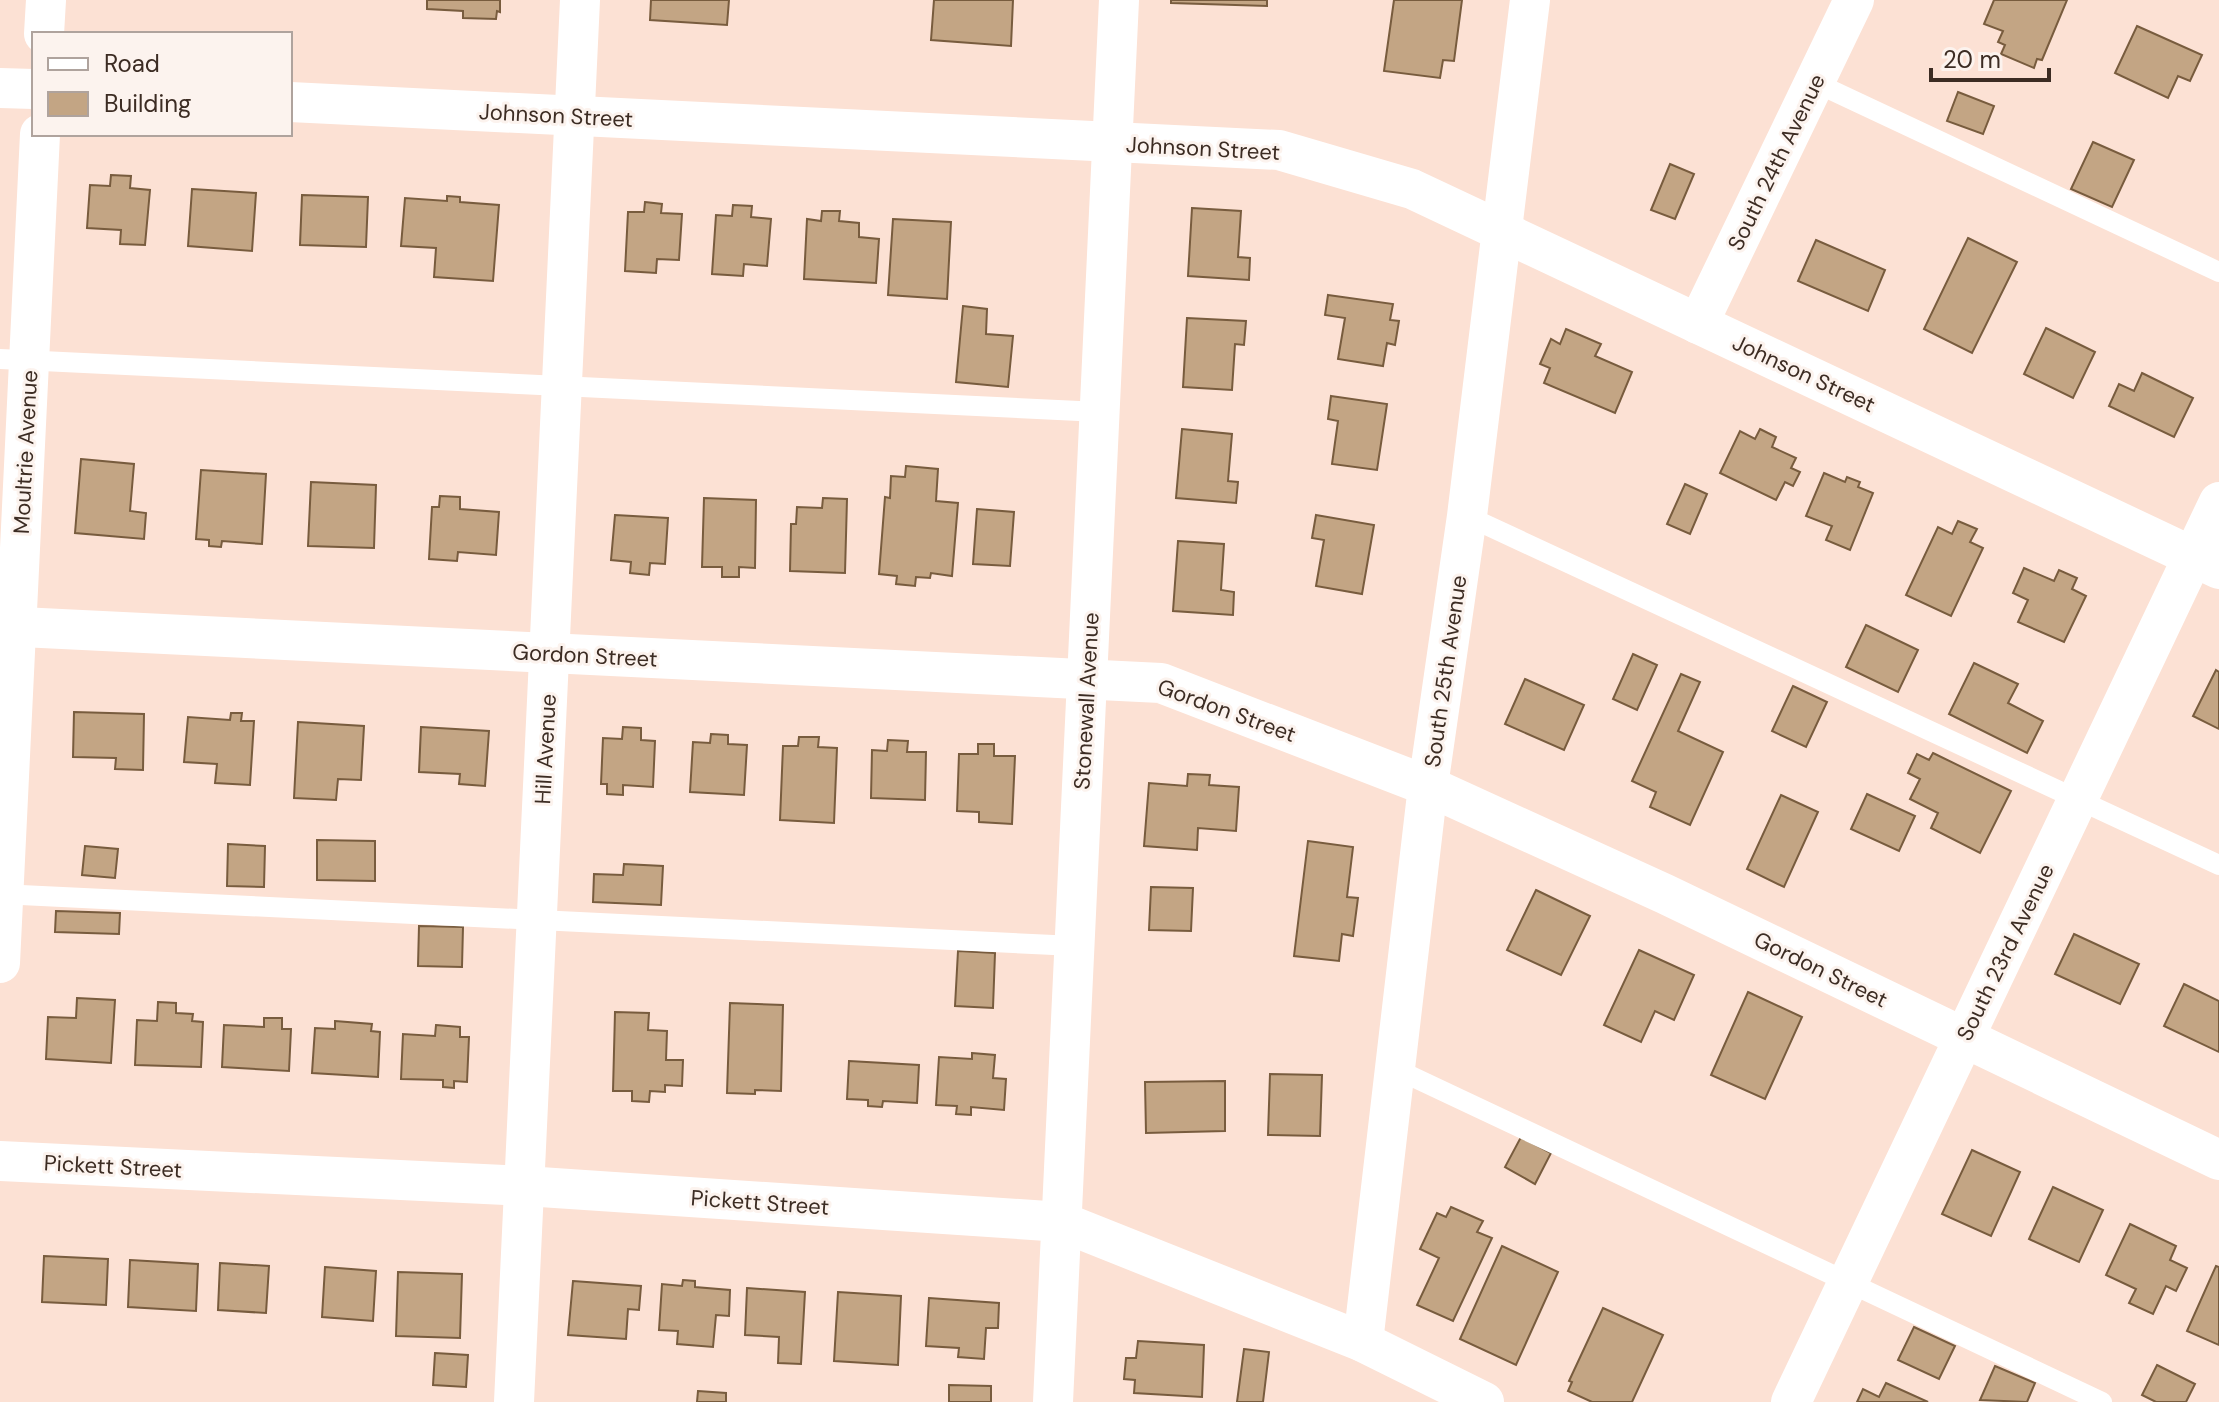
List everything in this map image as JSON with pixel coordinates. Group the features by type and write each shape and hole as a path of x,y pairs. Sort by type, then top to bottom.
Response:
{"street":[{"path":"44,32 46,0"},
{"name":"Hill Avenue","path":"514,1402 580,0"},
{"name":"Stonewall Avenue","path":"1053,1402 1119,0"},
{"name":"South 25th Avenue","path":"1363,1342 1428,786 1467,516 1530,0"},
{"name":"South 24th Avenue","path":"1698,324 1854,0"},
{"path":"0,88 32,89"},
{"name":"Johnson Street","path":"292,102 1279,150 1412,189 2206,563"},
{"name":"Moultrie Avenue","path":"0,963 14,359 40,136"},
{"name":"South 23rd Avenue","path":"1791,1402 2077,799 2206,563 2219,502"},
{"name":"Gordon Street","path":"8,627 1161,683 1428,786 1665,894 2219,1160"},
{"name":"Pickett Street","path":"0,1161 525,1186 1062,1222 1363,1342 1484,1402"}],"lane":[{"path":"1814,82 2219,272"},
{"path":"14,359 1100,412"},
{"path":"1467,516 2219,865"},
{"path":"2,894 1075,946"},
{"path":"1396,1069 2102,1402"}],"building":[{"path":"427,0 500,0 500,12 497,11 496,19 463,18 463,11 427,9"},
{"path":"651,0 729,0 727,25 650,20"},
{"path":"934,0 1013,0 1011,46 931,40"},
{"path":"1171,0 1267,0 1267,6 1171,3"},
{"path":"1394,0 1462,0 1454,61 1443,60 1440,78 1384,71"},
{"path":"1994,0 2067,0 2042,60 2037,59 2034,68 2001,54 2005,45 1998,42 2003,31 1984,24"},
{"path":"2137,26 2202,55 2190,81 2178,76 2168,98 2115,73"},
{"path":"1958,92 1994,106 1983,134 1947,121"},
{"path":"2093,142 2134,160 2112,207 2071,189"},
{"path":"1670,164 1694,174 1675,219 1651,210"},
{"path":"111,175 131,176 130,188 150,190 145,245 120,244 121,230 87,228 90,185 110,186"},
{"path":"192,189 256,193 252,251 188,246"},
{"path":"302,195 368,197 366,247 300,245"},
{"path":"447,196 460,197 460,202 499,205 493,281 434,277 436,248 401,246 405,198 447,201"},
{"path":"645,202 662,204 661,213 682,214 679,260 657,259 656,273 625,271 628,212 644,212"},
{"path":"733,205 752,206 751,217 771,219 767,266 744,264 743,276 712,274 716,215 732,216"},
{"path":"1192,208 1241,211 1238,257 1250,258 1249,280 1188,276"},
{"path":"822,211 840,211 839,221 859,223 859,237 879,239 876,283 804,279 807,219 821,221"},
{"path":"893,219 951,222 947,299 888,295"},
{"path":"1968,238 2017,262 1972,353 1924,329"},
{"path":"1816,240 1885,270 1868,311 1798,281"},
{"path":"1328,295 1393,304 1390,320 1399,321 1395,345 1387,343 1383,366 1338,359 1345,318 1325,315"},
{"path":"963,306 987,309 986,334 1013,336 1008,387 956,382"},
{"path":"1187,318 1246,321 1244,345 1235,344 1232,390 1183,387"},
{"path":"2046,328 2095,352 2073,398 2024,374"},
{"path":"1566,329 1601,344 1595,356 1632,372 1615,413 1544,383 1550,368 1540,364 1551,339 1560,344"},
{"path":"2142,373 2193,398 2174,437 2109,406 2119,384 2134,391"},
{"path":"1331,396 1387,404 1377,470 1332,464 1338,421 1328,419"},
{"path":"1182,429 1232,434 1228,481 1238,482 1236,503 1176,498"},
{"path":"1760,429 1776,437 1772,447 1796,458 1791,468 1800,472 1793,486 1785,482 1776,500 1720,473 1740,431 1755,439"},
{"path":"81,459 134,464 130,511 146,513 144,539 75,533"},
{"path":"906,466 938,469 936,501 958,503 952,576 931,573 930,578 916,577 915,586 896,584 897,576 879,574 885,497 890,498 891,476 905,477"},
{"path":"201,470 266,474 262,544 222,541 221,547 209,546 209,540 196,539"},
{"path":"1824,473 1845,482 1847,477 1860,482 1858,487 1873,493 1850,550 1826,540 1832,526 1806,516"},
{"path":"311,482 376,485 374,548 308,546"},
{"path":"1685,484 1707,494 1690,534 1667,524"},
{"path":"440,496 460,497 460,509 499,512 496,555 458,552 457,561 429,559 432,507 439,507"},
{"path":"704,498 756,500 755,568 739,567 739,577 722,577 722,567 702,567"},
{"path":"823,498 847,499 845,573 790,571 791,524 796,524 797,507 822,508"},
{"path":"977,509 1014,512 1010,566 973,564"},
{"path":"615,515 668,518 665,564 650,563 649,575 630,573 631,562 611,560"},
{"path":"1316,515 1374,525 1362,594 1316,586 1324,540 1312,538"},
{"path":"1958,521 1977,529 1970,542 1983,548 1951,616 1906,595 1938,527 1952,534"},
{"path":"1178,541 1224,544 1221,590 1234,592 1233,615 1173,611"},
{"path":"2024,568 2054,581 2059,570 2077,578 2072,589 2086,596 2064,642 2018,622 2028,600 2013,593"},
{"path":"1866,625 1918,650 1898,692 1846,667"},
{"path":"1633,654 1657,665 1637,710 1613,699"},
{"path":"1974,663 2018,684 2008,703 2043,721 2027,753 1949,714"},
{"path":"2216,670 2219,672 2219,729 2193,716"},
{"path":"1681,674 1700,682 1678,731 1723,752 1690,825 1650,807 1656,792 1632,781"},
{"path":"1525,679 1584,705 1564,750 1505,724"},
{"path":"1793,686 1827,702 1806,747 1772,731"},
{"path":"74,712 144,714 143,770 115,769 116,758 73,757"},
{"path":"231,713 242,713 241,721 254,721 250,785 215,783 217,764 184,762 188,717 230,720"},
{"path":"298,722 364,726 361,780 338,779 336,800 294,798"},
{"path":"421,727 489,731 485,786 459,784 460,774 419,772"},
{"path":"623,727 641,728 641,740 655,741 653,787 623,785 623,795 607,794 607,784 601,784 603,738 622,739"},
{"path":"711,734 728,735 728,744 747,745 744,795 690,792 693,742 710,743"},
{"path":"799,737 819,737 818,747 837,748 834,823 780,820 783,746 798,746"},
{"path":"888,740 908,741 907,752 926,752 925,800 871,798 872,750 887,751"},
{"path":"978,744 994,744 994,756 1015,756 1012,824 979,822 979,812 957,811 959,754 978,754"},
{"path":"1933,753 2011,791 1980,853 1931,828 1938,813 1910,799 1920,779 1908,773 1917,754 1929,760"},
{"path":"1188,774 1210,775 1209,785 1239,787 1236,831 1198,828 1197,850 1144,846 1149,783 1187,786"},
{"path":"1867,794 1915,816 1899,851 1851,829"},
{"path":"1781,795 1818,812 1784,887 1747,869"},
{"path":"317,840 375,841 375,881 317,880"},
{"path":"1308,841 1353,847 1347,897 1358,898 1353,936 1342,934 1339,961 1294,956"},
{"path":"228,844 265,846 264,887 227,886"},
{"path":"85,846 118,849 115,878 82,875"},
{"path":"624,864 663,866 661,905 593,902 594,874 623,875"},
{"path":"1151,887 1193,888 1191,931 1149,930"},
{"path":"1536,890 1590,916 1561,975 1507,950"},
{"path":"56,911 120,913 119,934 55,932"},
{"path":"419,926 463,927 462,967 418,966"},
{"path":"2074,934 2139,964 2120,1004 2055,974"},
{"path":"1639,950 1694,975 1674,1020 1655,1011 1641,1042 1604,1025"},
{"path":"958,951 995,953 993,1008 955,1006"},
{"path":"2184,984 2219,1001 2219,1052 2164,1026"},
{"path":"1748,992 1802,1017 1765,1099 1711,1075"},
{"path":"77,998 115,1000 111,1063 46,1059 48,1017 76,1018"},
{"path":"158,1002 176,1003 176,1013 193,1014 192,1021 203,1022 201,1067 135,1065 137,1020 157,1021"},
{"path":"730,1003 783,1005 781,1091 727,1093"},
{"path":"615,1012 649,1013 648,1030 667,1031 666,1060 683,1060 682,1086 665,1085 665,1092 650,1091 649,1102 632,1101 632,1091 613,1091"},
{"path":"264,1018 282,1018 282,1029 291,1029 289,1071 222,1067 224,1025 264,1027"},
{"path":"335,1021 372,1024 371,1031 380,1032 378,1077 312,1073 315,1028 335,1029"},
{"path":"436,1025 460,1027 460,1037 469,1037 467,1082 454,1081 454,1088 443,1087 443,1080 401,1079 403,1034 435,1036"},
{"path":"972,1053 995,1055 993,1078 1006,1079 1004,1110 971,1107 971,1115 956,1114 957,1106 936,1105 939,1057 972,1059"},
{"path":"849,1061 919,1065 917,1103 883,1101 882,1107 868,1106 868,1100 847,1099"},
{"path":"1270,1074 1322,1075 1320,1136 1268,1135"},
{"path":"1225,1081 1225,1131 1146,1133 1145,1082"},
{"path":"1521,1137 1551,1153 1535,1184 1505,1167"},
{"path":"1972,1150 2020,1172 1991,1236 1942,1214"},
{"path":"2053,1187 2103,1210 2079,1262 2029,1239"},
{"path":"1451,1207 1483,1221 1477,1232 1492,1238 1453,1321 1417,1305 1439,1258 1420,1249 1437,1213 1446,1217"},
{"path":"2130,1224 2176,1246 2170,1260 2187,1268 2176,1291 2166,1286 2153,1314 2129,1303 2136,1289 2106,1275"},
{"path":"1502,1246 1558,1272 1516,1365 1460,1339"},
{"path":"44,1256 108,1259 106,1305 42,1302"},
{"path":"130,1260 198,1264 196,1311 128,1307"},
{"path":"220,1263 269,1266 266,1313 218,1310"},
{"path":"2216,1266 2219,1267 2219,1345 2187,1331"},
{"path":"325,1267 376,1271 373,1321 322,1317"},
{"path":"398,1272 462,1274 460,1338 396,1336"},
{"path":"683,1280 695,1281 695,1287 730,1290 729,1316 716,1315 713,1347 677,1344 678,1331 659,1330 662,1284 682,1286"},
{"path":"573,1281 641,1286 639,1310 628,1309 626,1339 568,1335"},
{"path":"747,1288 805,1292 801,1364 778,1363 779,1337 745,1335"},
{"path":"838,1292 901,1296 898,1365 834,1361"},
{"path":"929,1298 999,1303 998,1328 986,1328 984,1359 958,1357 959,1348 926,1346"},
{"path":"1603,1308 1663,1335 1632,1402 1592,1402 1568,1391 1572,1382 1569,1381"},
{"path":"1914,1327 1955,1346 1939,1379 1898,1360"},
{"path":"1138,1341 1204,1345 1202,1397 1134,1393 1135,1380 1124,1379 1126,1358 1136,1358"},
{"path":"1244,1349 1269,1352 1263,1402 1237,1402"},
{"path":"435,1353 468,1355 466,1387 433,1385"},
{"path":"2157,1365 2195,1384 2186,1402 2156,1402 2142,1395"},
{"path":"1995,1366 2035,1383 2027,1402 1980,1400"},
{"path":"1886,1383 1928,1402 1857,1402 1863,1389 1879,1397"},
{"path":"949,1385 991,1386 991,1402 949,1402"},
{"path":"698,1391 726,1393 726,1402 697,1402"}]}
